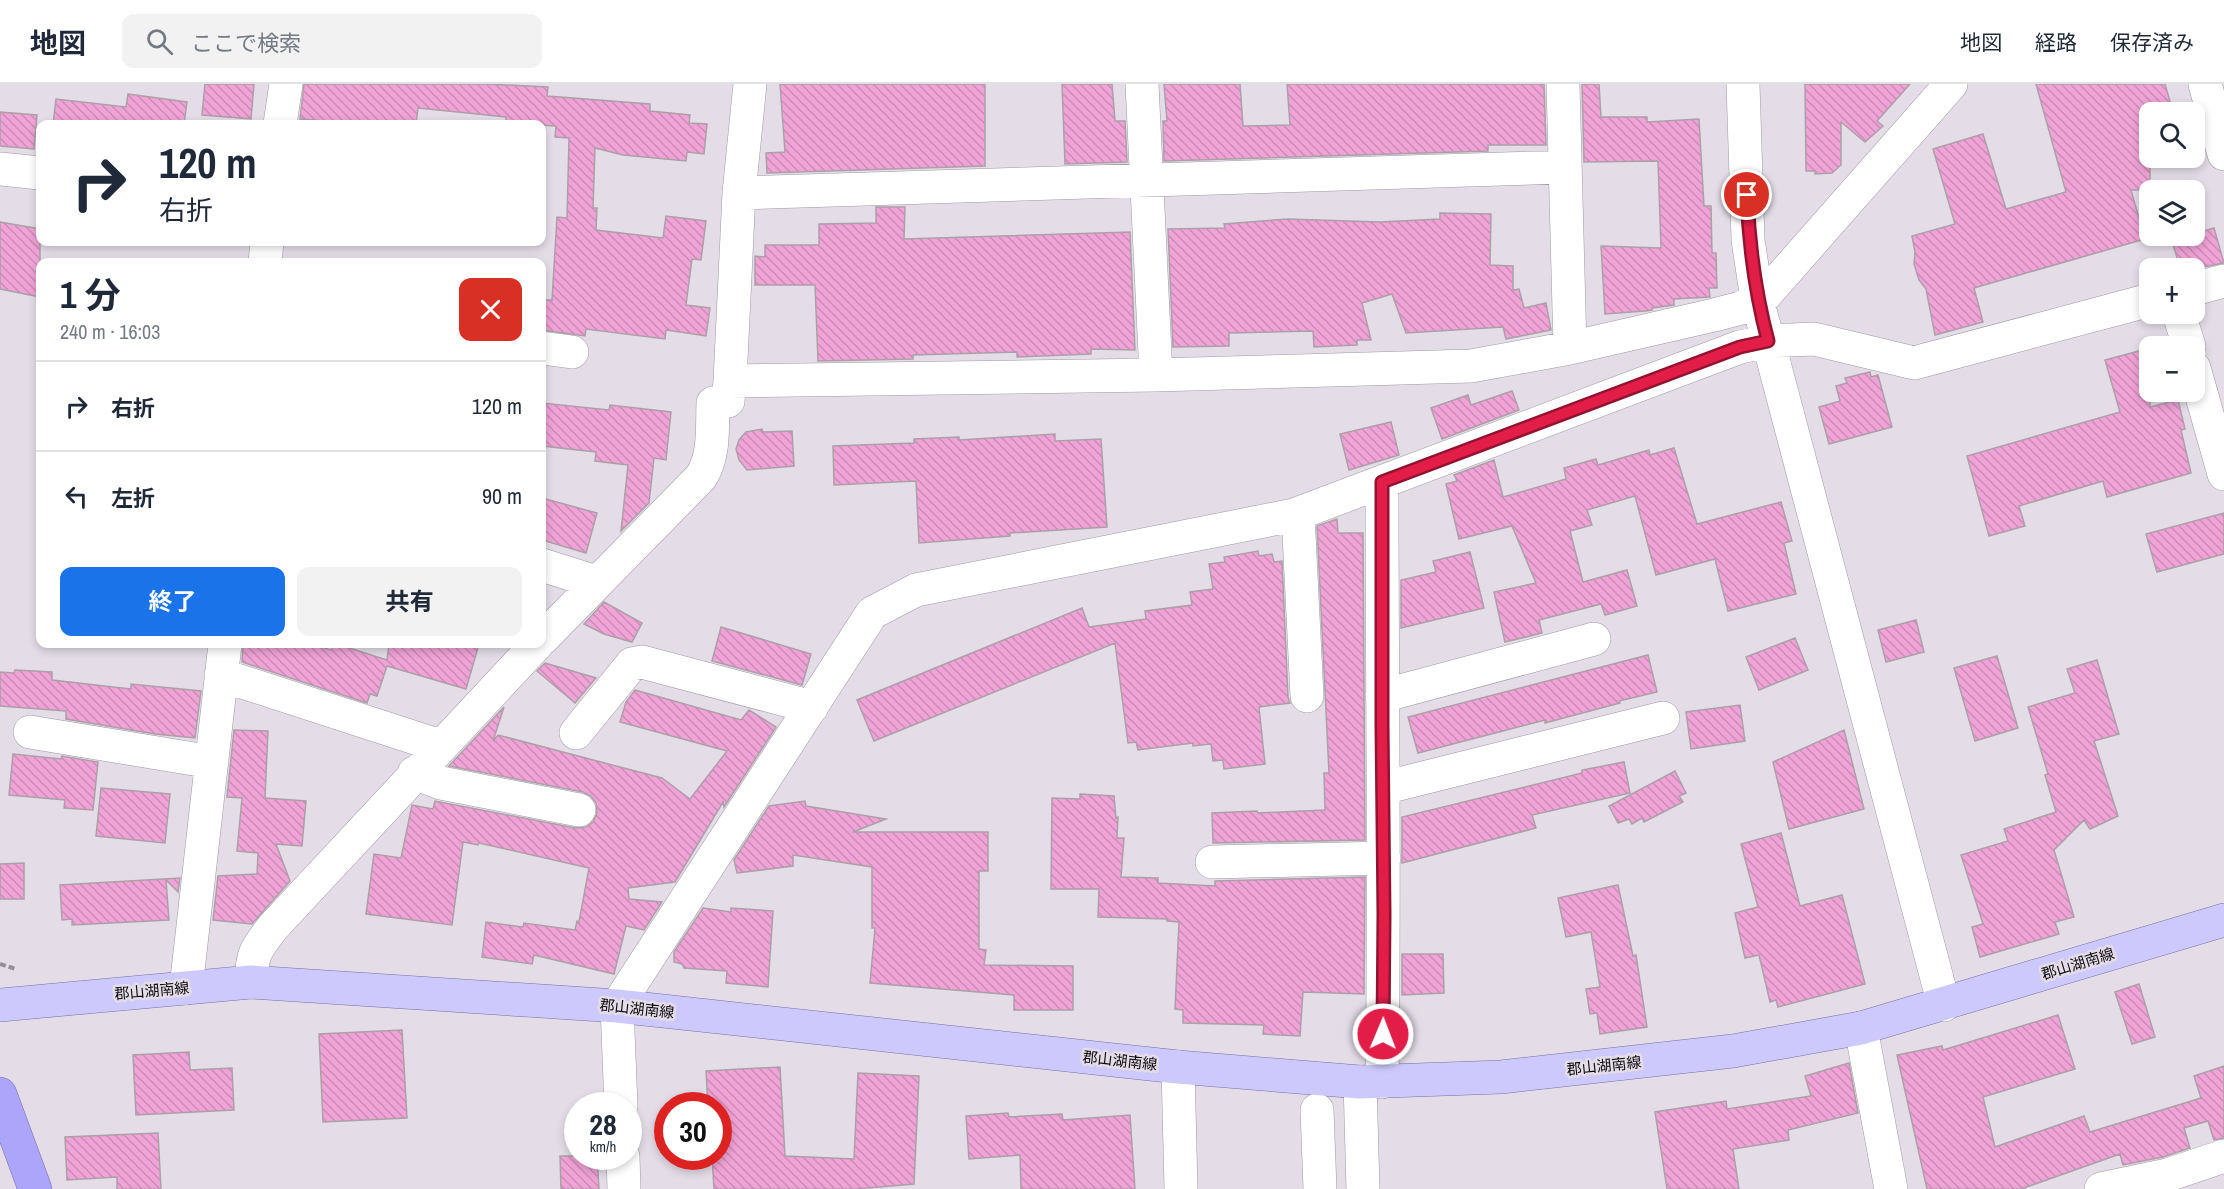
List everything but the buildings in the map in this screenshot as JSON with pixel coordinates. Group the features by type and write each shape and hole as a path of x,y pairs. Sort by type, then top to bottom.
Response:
{"highway":[{"path":"0,1094 35,1189"}],"main road":[{"name":"郡山湖南線","path":"0,1005 251,982 616,1006 1178,1067 1371,1082 1501,1077 1733,1051 1861,1028 2224,920"}],"street":[{"path":"281,120 286,84"},
{"path":"546,635 704,472 711,455 713,403 728,401 739,193 750,84"},
{"path":"1142,84 1156,375"},
{"path":"1563,84 1570,348"},
{"path":"1743,84 1748,240 1757,299 1944,1005"},
{"path":"730,381 1156,375 1471,366 1570,348 1714,315 1740,308 1766,294 1950,84"},
{"path":"2205,84 2224,154"},
{"path":"739,193 1565,167"},
{"path":"0,169 36,173"},
{"path":"2205,286 2224,281"},
{"path":"620,1092 616,1006 872,613 916,590 1298,514 1740,347 1768,341 1814,339 1914,363 2139,303"},
{"path":"2204,402 2224,474"},
{"path":"1363,1189 1384,858 1382,482"},
{"path":"1298,514 1307,696"},
{"path":"546,566 596,582"},
{"path":"1382,696 1594,639"},
{"path":"251,982 252,959 258,946 273,927 533,648"},
{"path":"186,988 223,659 440,746"},
{"path":"576,733 632,664 642,662 812,707"},
{"path":"1383,788 1663,718"},
{"path":"30,732 212,762"},
{"path":"414,774 441,783 579,810"},
{"path":"1212,862 1384,858"},
{"path":"1861,1028 1891,1189"},
{"path":"1178,1067 1181,1189"},
{"path":"1320,1189 1326,1115 1337,1189"},
{"path":"2102,1189 2168,1175 2224,1156"},
{"path":"623,1170 624,1189"}],"route":[{"path":"1383,1034 1382,482 1740,347 1768,341 1757,299 1748,240 1747,195"}]}
